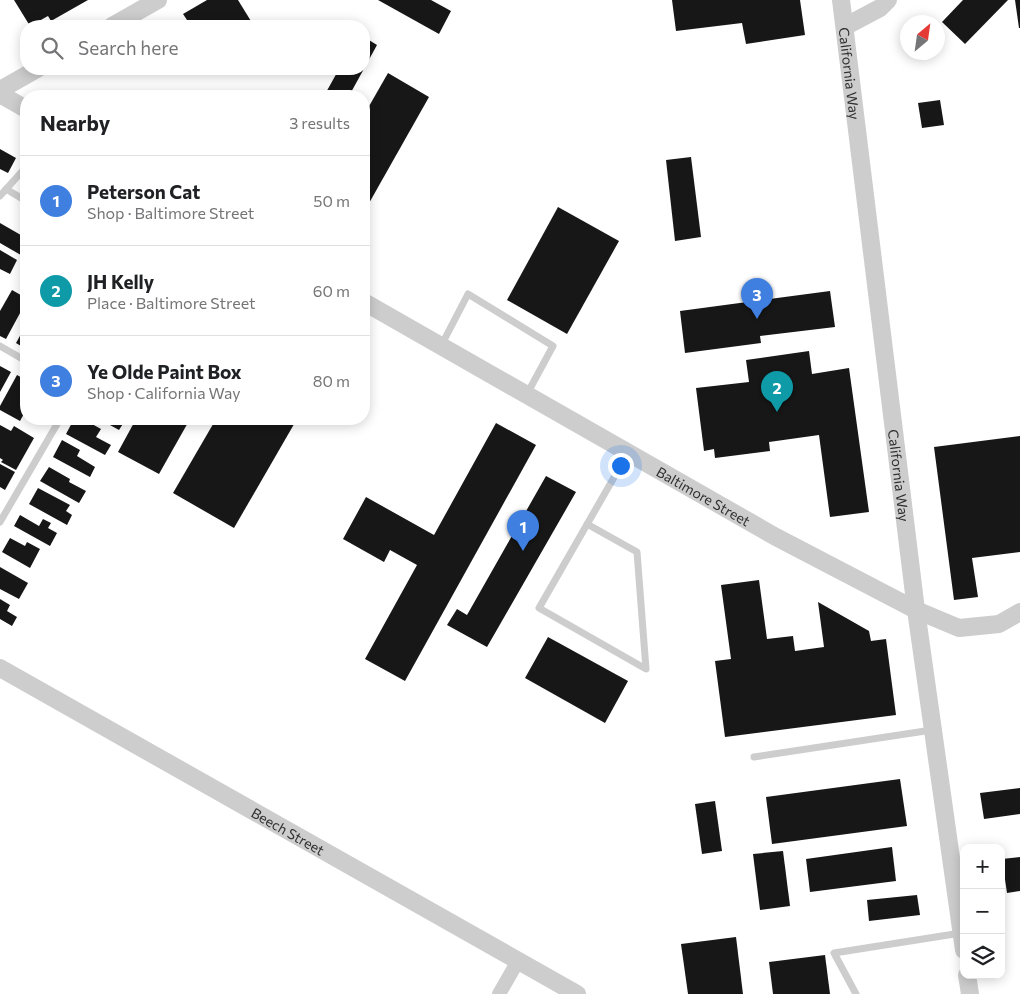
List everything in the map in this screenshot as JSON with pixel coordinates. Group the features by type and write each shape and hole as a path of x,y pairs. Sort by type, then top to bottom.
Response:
{"street":[{"path":"123,20 158,0"},
{"name":"California Way","path":"841,0 846,26 916,610 962,934"},
{"path":"846,26 880,8 888,0"},
{"path":"0,90 26,75"},
{"path":"0,94 20,106"},
{"name":"Baltimore Street","path":"370,305 776,537 916,610 959,628 999,624 1020,612"},
{"name":"Beech Street","path":"0,668 577,994"},
{"path":"499,994 518,961"},
{"path":"968,979 970,994"}],"lane":[{"path":"0,196 20,174"},
{"path":"6,189 20,197"},
{"path":"441,346 468,294 553,346 526,394"},
{"path":"0,346 20,358"},
{"path":"0,522 57,425"},
{"path":"587,524 637,552 646,669 539,608 587,524 628,453"},
{"path":"754,756 934,729"},
{"path":"856,994 834,953 960,942"}],"building":[{"path":"14,0 88,0 53,20 50,20 48,16 41,20 26,20"},
{"path":"207,0 238,0 250,20 187,20 183,14"},
{"path":"378,0 431,0 451,11 439,34"},
{"path":"672,0 800,0 805,35 746,44 742,23 676,31"},
{"path":"963,0 1008,0 965,44 945,25 945,19"},
{"path":"1015,0 1020,0 1020,28 1019,28"},
{"path":"370,41 377,45 370,58"},
{"path":"388,73 429,97 370,201 370,104"},
{"path":"336,75 361,75 352,90 327,90"},
{"path":"940,100 944,125 922,128 918,103"},
{"path":"0,149 16,158 8,173 0,169"},
{"path":"691,157 701,237 675,241 666,160"},
{"path":"558,207 619,241 567,334 507,300"},
{"path":"0,223 20,235 20,255 0,243"},
{"path":"0,250 17,260 10,274 0,269"},
{"path":"12,290 20,295 20,313 6,339 0,336 0,311"},
{"path":"830,291 835,327 760,336 761,343 685,353 680,311"},
{"path":"20,336 20,345 16,343"},
{"path":"809,351 812,374 849,368 869,512 830,517 819,435 769,442 770,451 715,458 714,449 704,451 696,388 749,382 746,360"},
{"path":"0,366 11,372 0,392"},
{"path":"17,375 20,377 20,421 0,410 0,406"},
{"path":"496,423 536,445 405,681 365,659 417,565 390,550 384,562 343,539 366,497 434,535"},
{"path":"0,425 11,431 14,426 34,438 16,470 1,462 3,460 0,458"},
{"path":"71,425 94,425 101,429 96,437 111,445 105,455 66,434"},
{"path":"110,425 122,425 119,430"},
{"path":"133,425 187,425 159,474 118,452"},
{"path":"213,425 294,425 234,528 173,493"},
{"path":"1020,436 1020,552 972,558 978,597 954,600 934,447"},
{"path":"62,440 80,450 77,456 95,467 90,477 53,457"},
{"path":"0,464 15,472 5,490 0,487"},
{"path":"49,467 70,479 69,482 86,491 79,503 40,481"},
{"path":"546,476 576,492 487,647 447,625 457,609 467,615"},
{"path":"38,488 70,505 66,511 72,515 67,525 29,504"},
{"path":"20,515 39,526 43,519 51,523 48,528 57,533 50,546 14,526"},
{"path":"10,538 25,546 27,542 40,549 30,568 2,552"},
{"path":"0,567 28,583 19,599 0,589"},
{"path":"759,580 767,639 793,636 795,651 824,647 818,602 869,631 871,641 886,639 896,715 725,737 715,661 731,659 721,585"},
{"path":"0,599 10,605 7,611 17,617 12,626 0,619"},
{"path":"548,637 628,681 605,723 525,678"},
{"path":"900,779 907,826 772,844 766,797"},
{"path":"1020,788 1020,814 984,819 980,793"},
{"path":"715,801 722,851 702,854 695,804"},
{"path":"892,847 896,881 810,892 806,859"},
{"path":"783,851 790,906 760,910 753,854"},
{"path":"1020,857 1020,891 1007,893 1005,859"},
{"path":"917,895 920,915 869,921 867,900"},
{"path":"736,937 743,994 688,994 681,944"},
{"path":"825,955 830,994 773,994 769,962"}],"place":[{"name":"Ye Olde Paint Box","path":"757,319"},
{"name":"JH Kelly","path":"777,412"},
{"name":"Peterson Cat","path":"523,551"}]}
